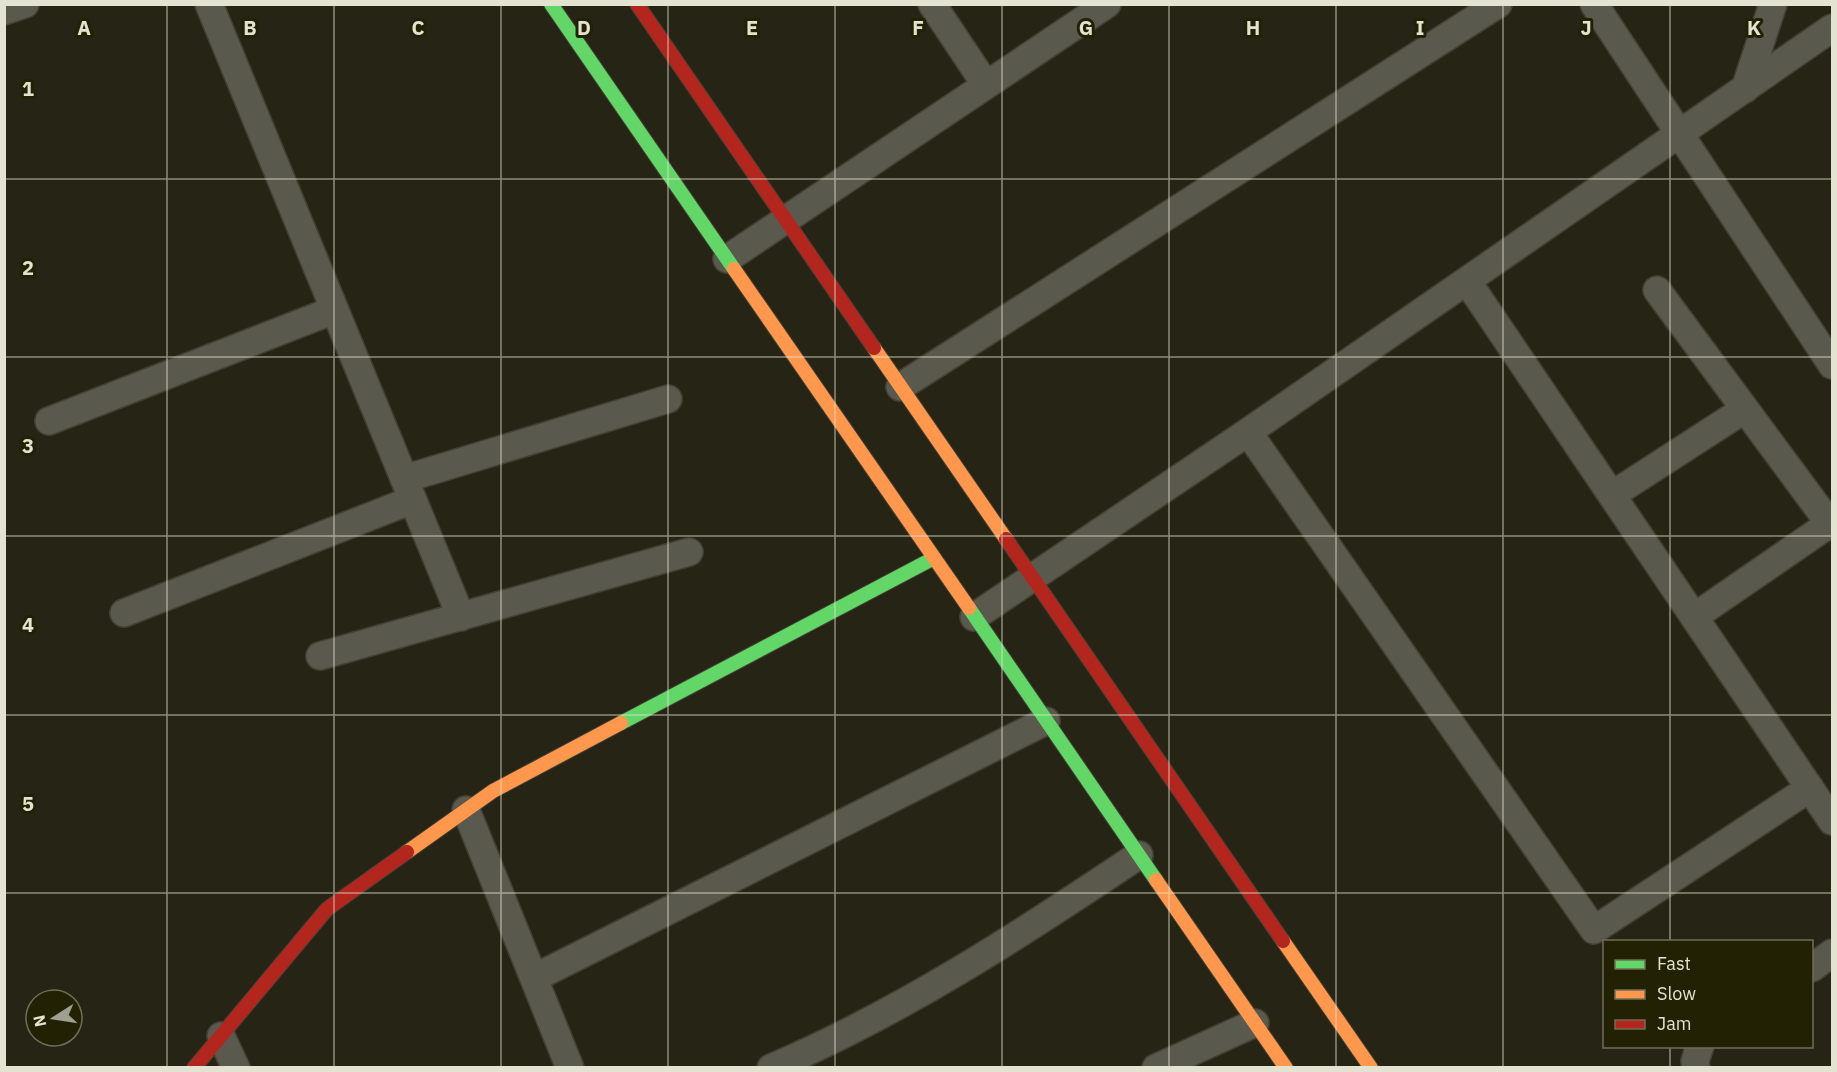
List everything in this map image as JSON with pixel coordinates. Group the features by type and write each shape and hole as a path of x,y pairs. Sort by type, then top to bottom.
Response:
{"street":[{"path":"4,11 26,4"},
{"path":"209,4 461,617"},
{"path":"551,4 1286,1068"},
{"path":"637,4 1371,1068"},
{"path":"932,4 986,85"},
{"path":"726,259 1107,4"},
{"path":"900,387 1498,4"},
{"path":"1594,4 1833,365"},
{"path":"1745,89 1773,4"},
{"path":"974,616 1248,432 1745,89 1830,35"},
{"path":"1467,281 1833,821"},
{"path":"1657,290 1831,523 1694,617"},
{"path":"49,421 334,310"},
{"path":"124,613 408,490 668,399"},
{"path":"1612,495 1745,409"},
{"path":"1248,432 1593,930 1810,788"},
{"path":"320,656 689,552"},
{"path":"194,1068 327,909 493,791 934,558"},
{"path":"534,978 1046,721"},
{"path":"466,810 570,1068"},
{"path":"771,1068 884,1012 1008,943 1139,855"},
{"path":"1813,967 1833,953"},
{"path":"1156,1068 1255,1023"},
{"path":"220,1036 236,1068"},
{"path":"1696,1068 1695,1061 1700,1048"}],"traffic: fast":[{"path":"551,4 734,269"},
{"path":"621,723 934,558"},
{"path":"969,608 1156,880"}],"traffic: slow":[{"path":"734,269 969,608"},
{"path":"874,348 1006,539"},
{"path":"407,852 493,791 621,723"},
{"path":"1156,880 1286,1068"},
{"path":"1283,941 1371,1068"}],"traffic: jam":[{"path":"637,4 874,348"},
{"path":"1006,539 1283,941"},
{"path":"194,1068 327,909 407,852"}]}
